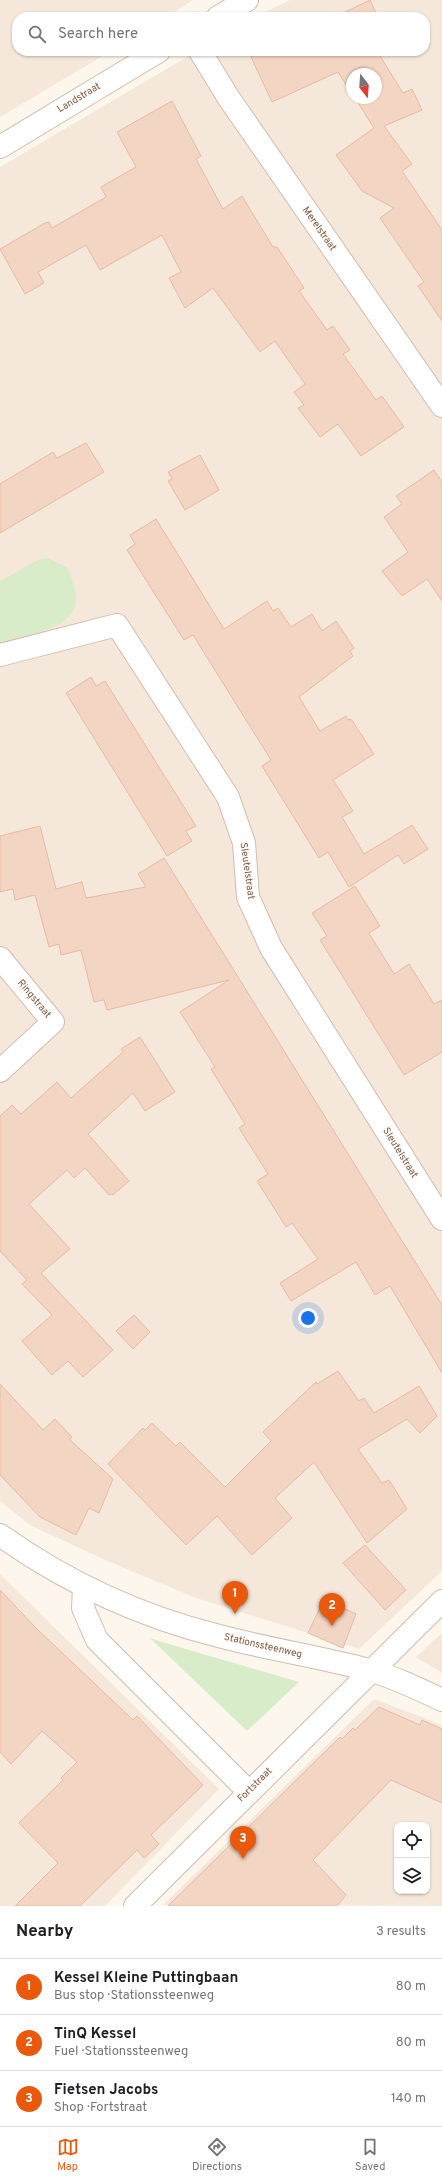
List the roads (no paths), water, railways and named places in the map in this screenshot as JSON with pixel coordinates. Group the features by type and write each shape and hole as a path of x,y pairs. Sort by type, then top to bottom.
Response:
{"street":[{"path":"227,12 247,0"},
{"name":"Landstraat","path":"0,147 151,56"},
{"name":"Merelstraat","path":"203,56 228,97 442,406"},
{"name":"Sleutelstraat","path":"0,656 117,624 228,797 244,843 248,897 271,948 442,1219"},
{"name":"Ringstraat","path":"0,958 53,1022 0,1071"},
{"name":"Stationssteenweg","path":"0,1535 26,1554 84,1588 150,1616 217,1636 370,1670 442,1700"},
{"path":"84,1588 83,1608 97,1640 249,1792"},
{"name":"Fortstraat","path":"140,1904 370,1670 442,1600"}],"place":[{"name":"Kessel Kleine Puttingbaan","path":"235,1614"},
{"name":"TinQ Kessel","path":"332,1626"},
{"name":"Fietsen Jacobs","path":"243,1859"}]}
